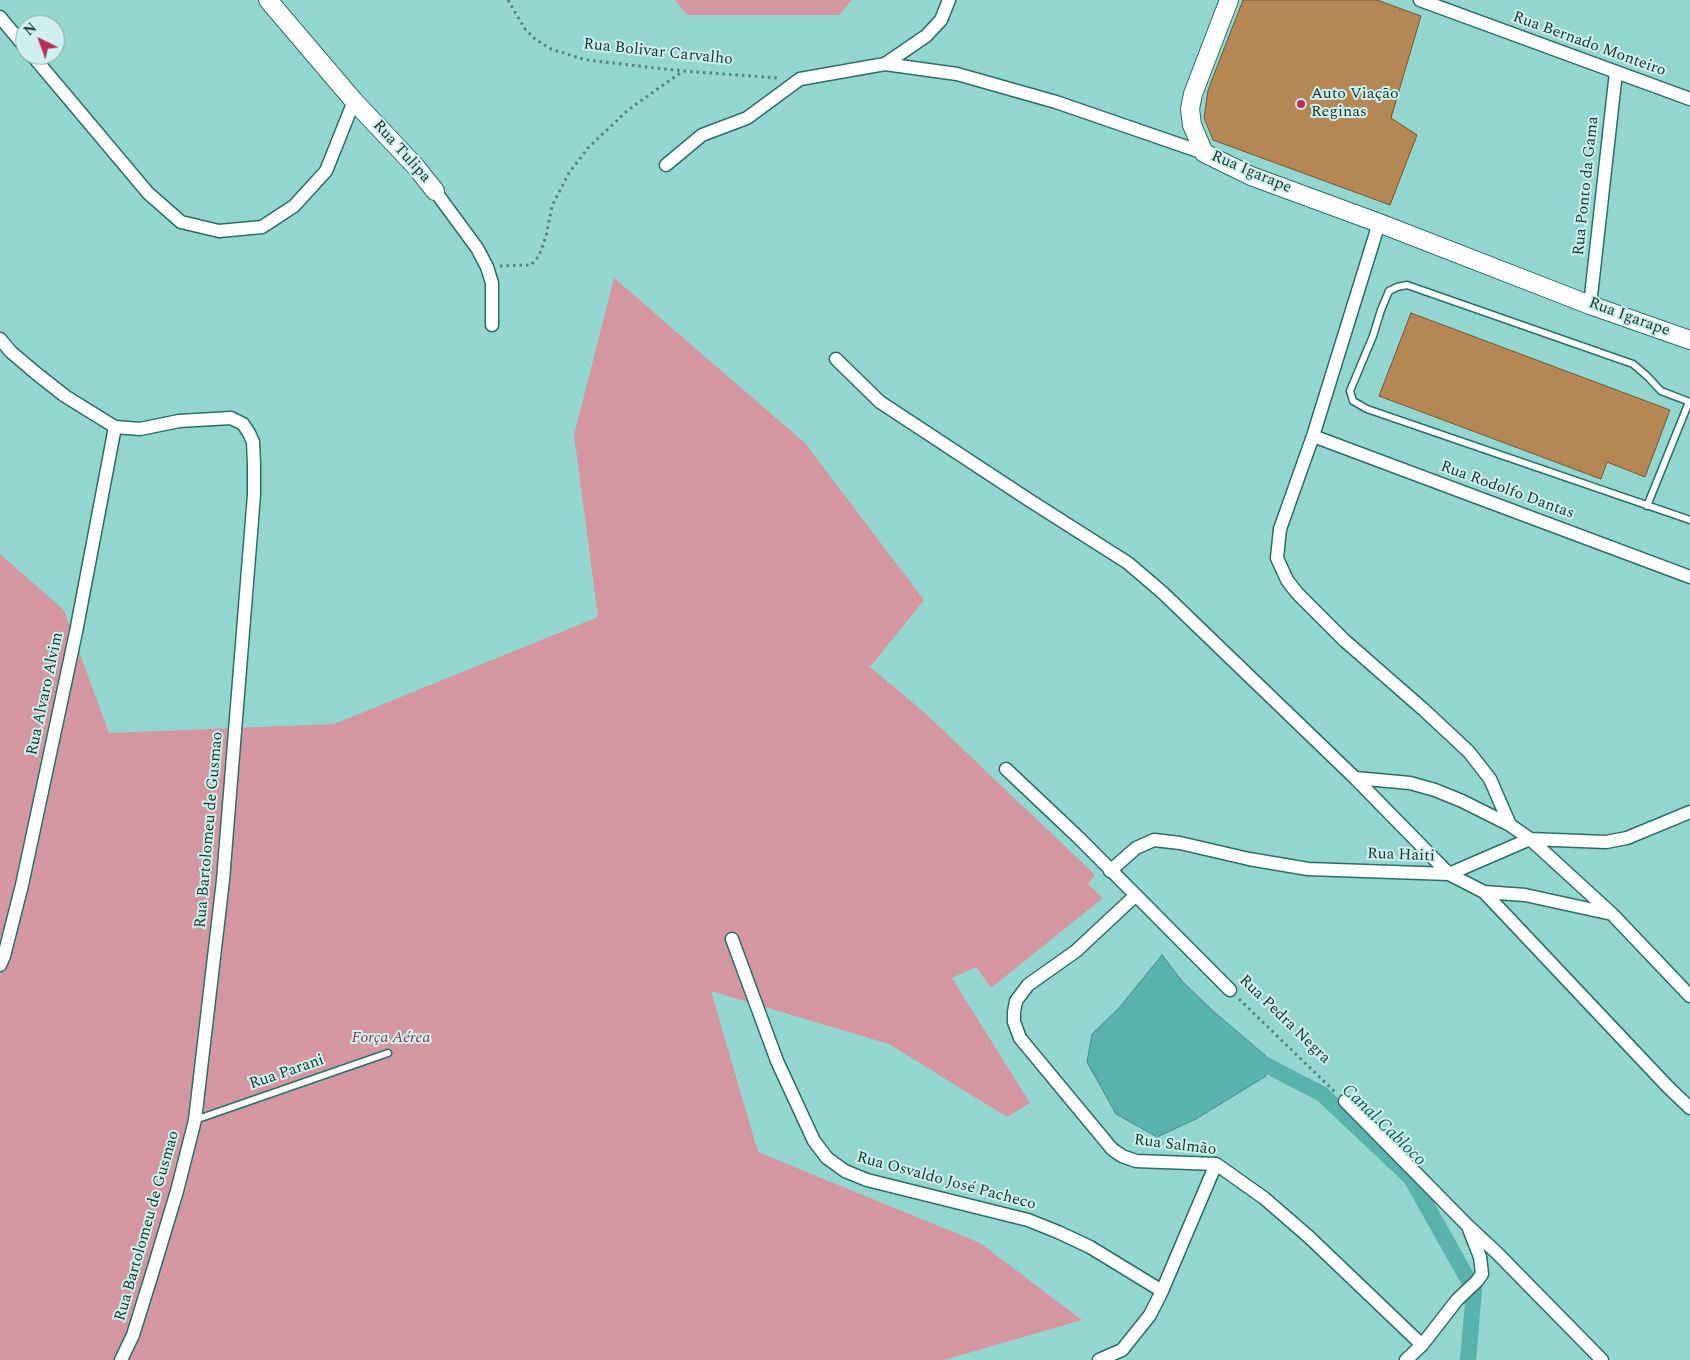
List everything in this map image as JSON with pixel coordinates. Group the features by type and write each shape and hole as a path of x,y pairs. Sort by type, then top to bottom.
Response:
{"main road":[{"name":"Rua Tulipa","path":"268,0 435,191"},
{"path":"1204,152 1192,125 1190,109 1193,94 1229,0"},
{"name":"Rua Igarape","path":"1204,152 1251,176 1379,223 1590,305 1690,340"}],"street":[{"path":"885,64 926,36 941,20 949,0"},
{"name":"Rua Bernado Monteiro","path":"1420,0 1690,99"},
{"path":"0,17 15,35"},
{"name":"Rua Igarape","path":"800,79 885,64 957,74 1056,102 1204,152"},
{"path":"40,65 148,193 181,222 219,231 262,227 294,206 326,171 354,100"},
{"name":"Rua Ponto da Gama","path":"1590,305 1616,72"},
{"path":"666,165 702,135 747,118 800,79"},
{"name":"Rua Tulipa","path":"435,191 477,248 487,267 492,283 492,325"},
{"path":"1379,223 1313,436 1280,529 1277,558 1287,580 1297,593 1344,640 1469,752 1490,778 1510,825"},
{"path":"0,339 11,352 44,380 65,396 115,427"},
{"path":"836,360 886,406 1020,495 1128,563 1209,636 1355,778 1449,874 1484,892 1661,1080 1690,1108"},
{"name":"Rua Bartolomeu de Gusmao","path":"115,427 140,429 179,421 231,418 243,424 250,433 254,464 254,495 224,870 195,1120 178,1191 133,1335 121,1360"},
{"name":"Rua Alvaro Alvim","path":"0,965 22,885 70,661 115,427"},
{"name":"Rua Rodolfo Dantas","path":"1313,436 1690,577"},
{"name":"Rua Pedra Negra","path":"1006,768 1063,822 1230,990"},
{"path":"1355,778 1410,783 1435,790 1510,825 1530,839 1612,914 1690,996"},
{"name":"Rua Haiti","path":"1110,871 1136,848 1154,840 1180,843 1249,859 1308,869 1449,874 1530,839 1606,842 1627,838 1690,812"},
{"path":"1484,892 1525,895 1612,914"},
{"name":"Rua Salmão","path":"1136,895 1076,951 1028,985 1016,1001 1014,1012 1014,1022 1020,1038 1112,1149 1122,1156 1136,1161 1216,1164 1264,1198 1309,1237 1422,1345"},
{"name":"Rua Osvaldo José Pacheco","path":"732,939 777,1061 814,1141 827,1158 845,1171 867,1180 1028,1220 1090,1247 1162,1291"},
{"path":"1345,1101 1468,1226 1498,1253 1602,1360"},
{"path":"1099,1360 1122,1350 1150,1315 1216,1164"},
{"path":"1406,1360 1422,1345 1457,1300 1482,1274 1480,1257 1468,1226"}],"lane":[{"path":"1647,506 1690,402 1661,391 1633,364 1408,285 1389,291 1350,391 1353,401 1367,409 1647,506 1690,520"},
{"name":"Rua Parani","path":"195,1120 388,1052"}],"path":[{"name":"Rua Bolivar Carvalho","path":"508,0 525,29 535,39 551,49 586,60 684,71 800,79"},
{"path":"487,267 531,265 539,256 546,236 552,206 578,160 628,110 684,71"},
{"name":"Rua Pedra Negra","path":"1230,990 1345,1101"}],"green space":[{"path":"675,0 852,0 839,15 687,15"},
{"name":"Força Aérea","path":"614,278 805,443 924,600 870,667 925,713 1095,875 1088,884 1103,898 991,988 976,967 952,978 1030,1103 1007,1117 889,1044 711,991 758,1152 980,1243 1082,1320 944,1360 0,1360 0,554 64,610 109,733 334,724 598,617 574,435"}],"water":[{"path":"1162,955 1182,981 1213,1011 1267,1057 1266,1076 1196,1119 1157,1137 1116,1114 1087,1062 1092,1034 1119,1008"}],"building":[{"name":"Auto Viação Reginas","path":"1243,0 1377,0 1421,16 1391,118 1417,135 1390,205 1213,140 1204,118 1208,90"},
{"path":"1411,313 1670,410 1645,477 1607,462 1601,479 1379,396"}],"waterway":[{"name":"Canal Cabloco","path":"1245,1060 1266,1065 1322,1094 1411,1178 1474,1290 1468,1360"}],"place":[{"name":"Auto Viação Reginas","path":"1301,104"}]}
